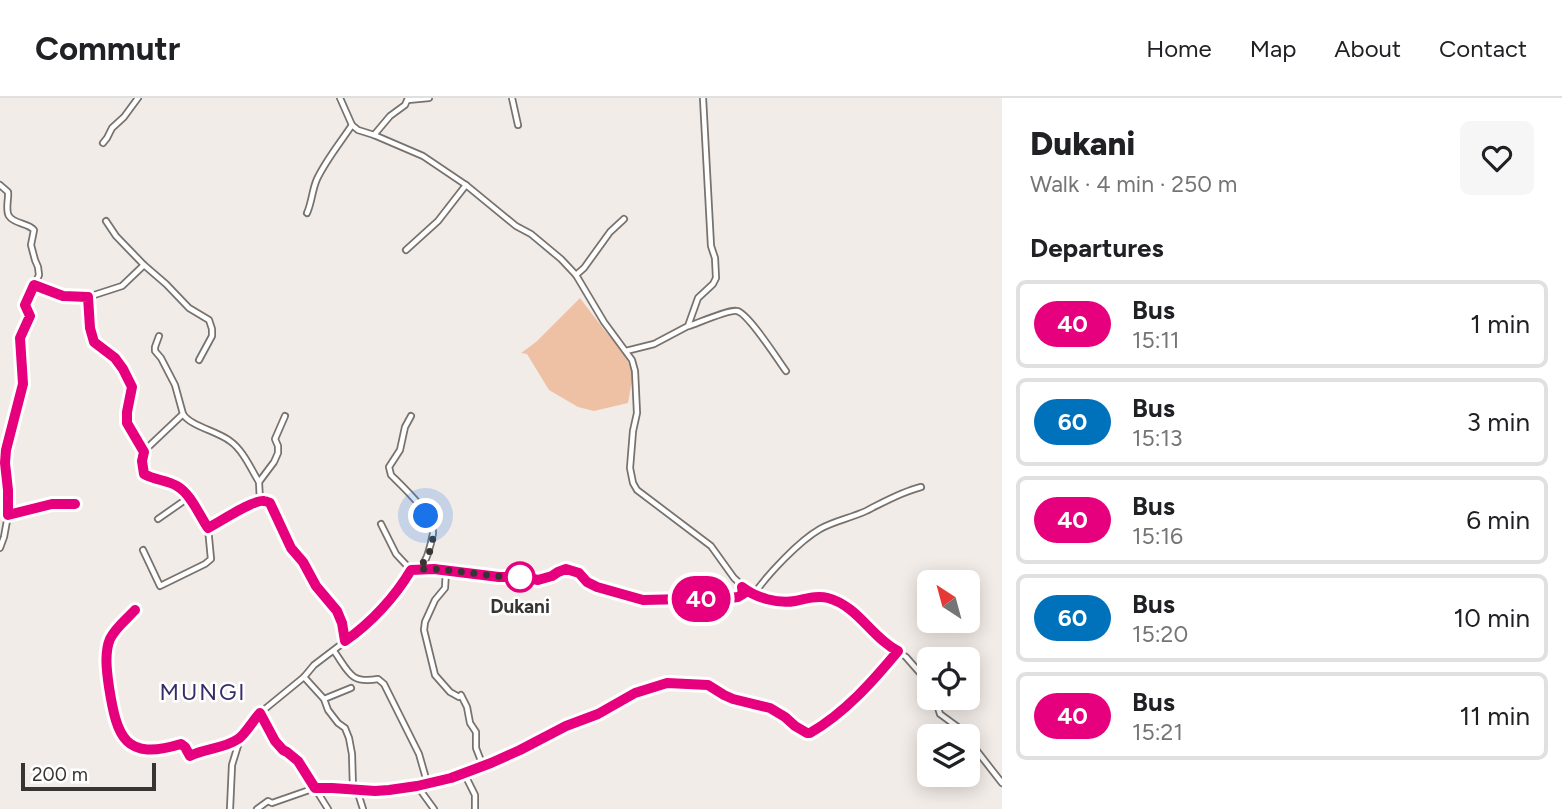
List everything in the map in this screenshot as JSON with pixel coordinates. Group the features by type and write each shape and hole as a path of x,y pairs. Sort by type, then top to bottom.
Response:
{"street":[{"path":"103,143 138,98"},
{"path":"340,98 352,125 358,130 423,156 536,239 576,275 604,322 632,360 637,408 630,468 637,490 711,546 742,587 754,594 784,602 816,597 829,598 857,615 878,638 898,651 917,670"},
{"path":"374,135 408,99 429,98"},
{"path":"512,98 518,125"},
{"path":"688,326 698,298 716,278 711,246 703,98"},
{"path":"307,213 316,180 352,125"},
{"path":"0,185 8,192 9,216 34,230 31,245 39,271 25,305 30,316 20,338 23,384 6,450 8,515 0,548"},
{"path":"407,250 439,221 466,185"},
{"path":"576,275 610,232 624,219"},
{"path":"106,221 116,236 144,265 189,308 209,320 212,336 199,360"},
{"path":"34,285 63,296 88,297 122,286 144,265"},
{"path":"88,297 90,328 94,342 115,358 132,387 127,423 144,452"},
{"path":"626,351 654,344 688,326 733,311 740,312 750,321 786,371"},
{"path":"159,336 155,351 175,385 183,414 188,422 217,432 232,442 259,482 260,501"},
{"path":"144,550 158,584 163,586 211,559 208,528 188,498 177,486 144,474 144,452 183,414"},
{"path":"259,482 278,453 275,439 285,416"},
{"path":"411,416 405,427 400,450 389,471 421,506 434,534 429,554 419,569"},
{"path":"754,594 765,579 815,532 906,491 921,487"},
{"path":"158,519 188,498"},
{"path":"208,528 264,500 272,507 291,548 303,562 316,586 334,606 342,623 345,641"},
{"path":"8,515 52,504 75,504"},
{"path":"381,524 396,554 411,570"},
{"path":"230,809 232,765 246,728 314,665 364,627 393,597 411,570 434,569 538,580 566,569 579,573 587,582 597,587 649,600 738,597 743,594 742,587"},
{"path":"446,571 445,588 431,608 424,630 435,675 450,692 459,697 461,695 465,702 470,723 476,732 476,748 483,766"},
{"path":"135,610 113,634 107,653 107,677 113,715 122,735 129,743 147,751 181,744 190,756 240,739"},
{"path":"334,651 353,678 362,681 378,679 384,684 422,761 426,783"},
{"path":"257,809 268,801 272,803 315,788 389,790 451,778 598,714 635,693 667,683 708,685 733,699 770,708 810,733 847,705 898,651"},
{"path":"304,677 345,729 352,754 355,790 363,809"},
{"path":"324,699 351,688"},
{"path":"939,710 940,714 970,736 977,751 1002,783"},
{"path":"260,713 275,741 298,761 328,809"},
{"path":"464,773 475,795 475,809"},
{"path":"417,786 434,809"}],"shaded area":[{"path":"580,298 624,352 633,375 628,403 594,411 578,407 549,390 527,354 521,353 536,342"}],"bus line":[{"name":"40","path":"75,504 52,504 8,515 6,450 23,384 20,338 30,316 25,305 34,285 63,296 88,297 90,328 94,342 115,358 132,387 126,417 144,452 144,474 177,486 192,502 208,528 260,501 270,503 291,548 303,562 316,586 337,611 345,641 364,627 393,597 411,570 434,569 538,580 566,569 579,573 587,582 597,587 643,600 738,597 743,594 742,587 754,594 784,602 816,597 829,598 857,615 878,638 898,651 847,705 810,733 770,708 733,699 708,685 667,683 635,693 598,714 566,726 491,763 451,778 389,790 315,788 298,761 275,741 260,713 240,739 190,756 181,744 147,751 129,743 122,735 113,715 107,677 107,653 113,634 135,610"}],"place":[{"name":"Dukani","path":"520,577"}],"district":[{"name":"MUNGI","path":"203,692"}],"route":[{"path":"426,516 434,534 429,554 419,569 523,577 520,577"}]}
